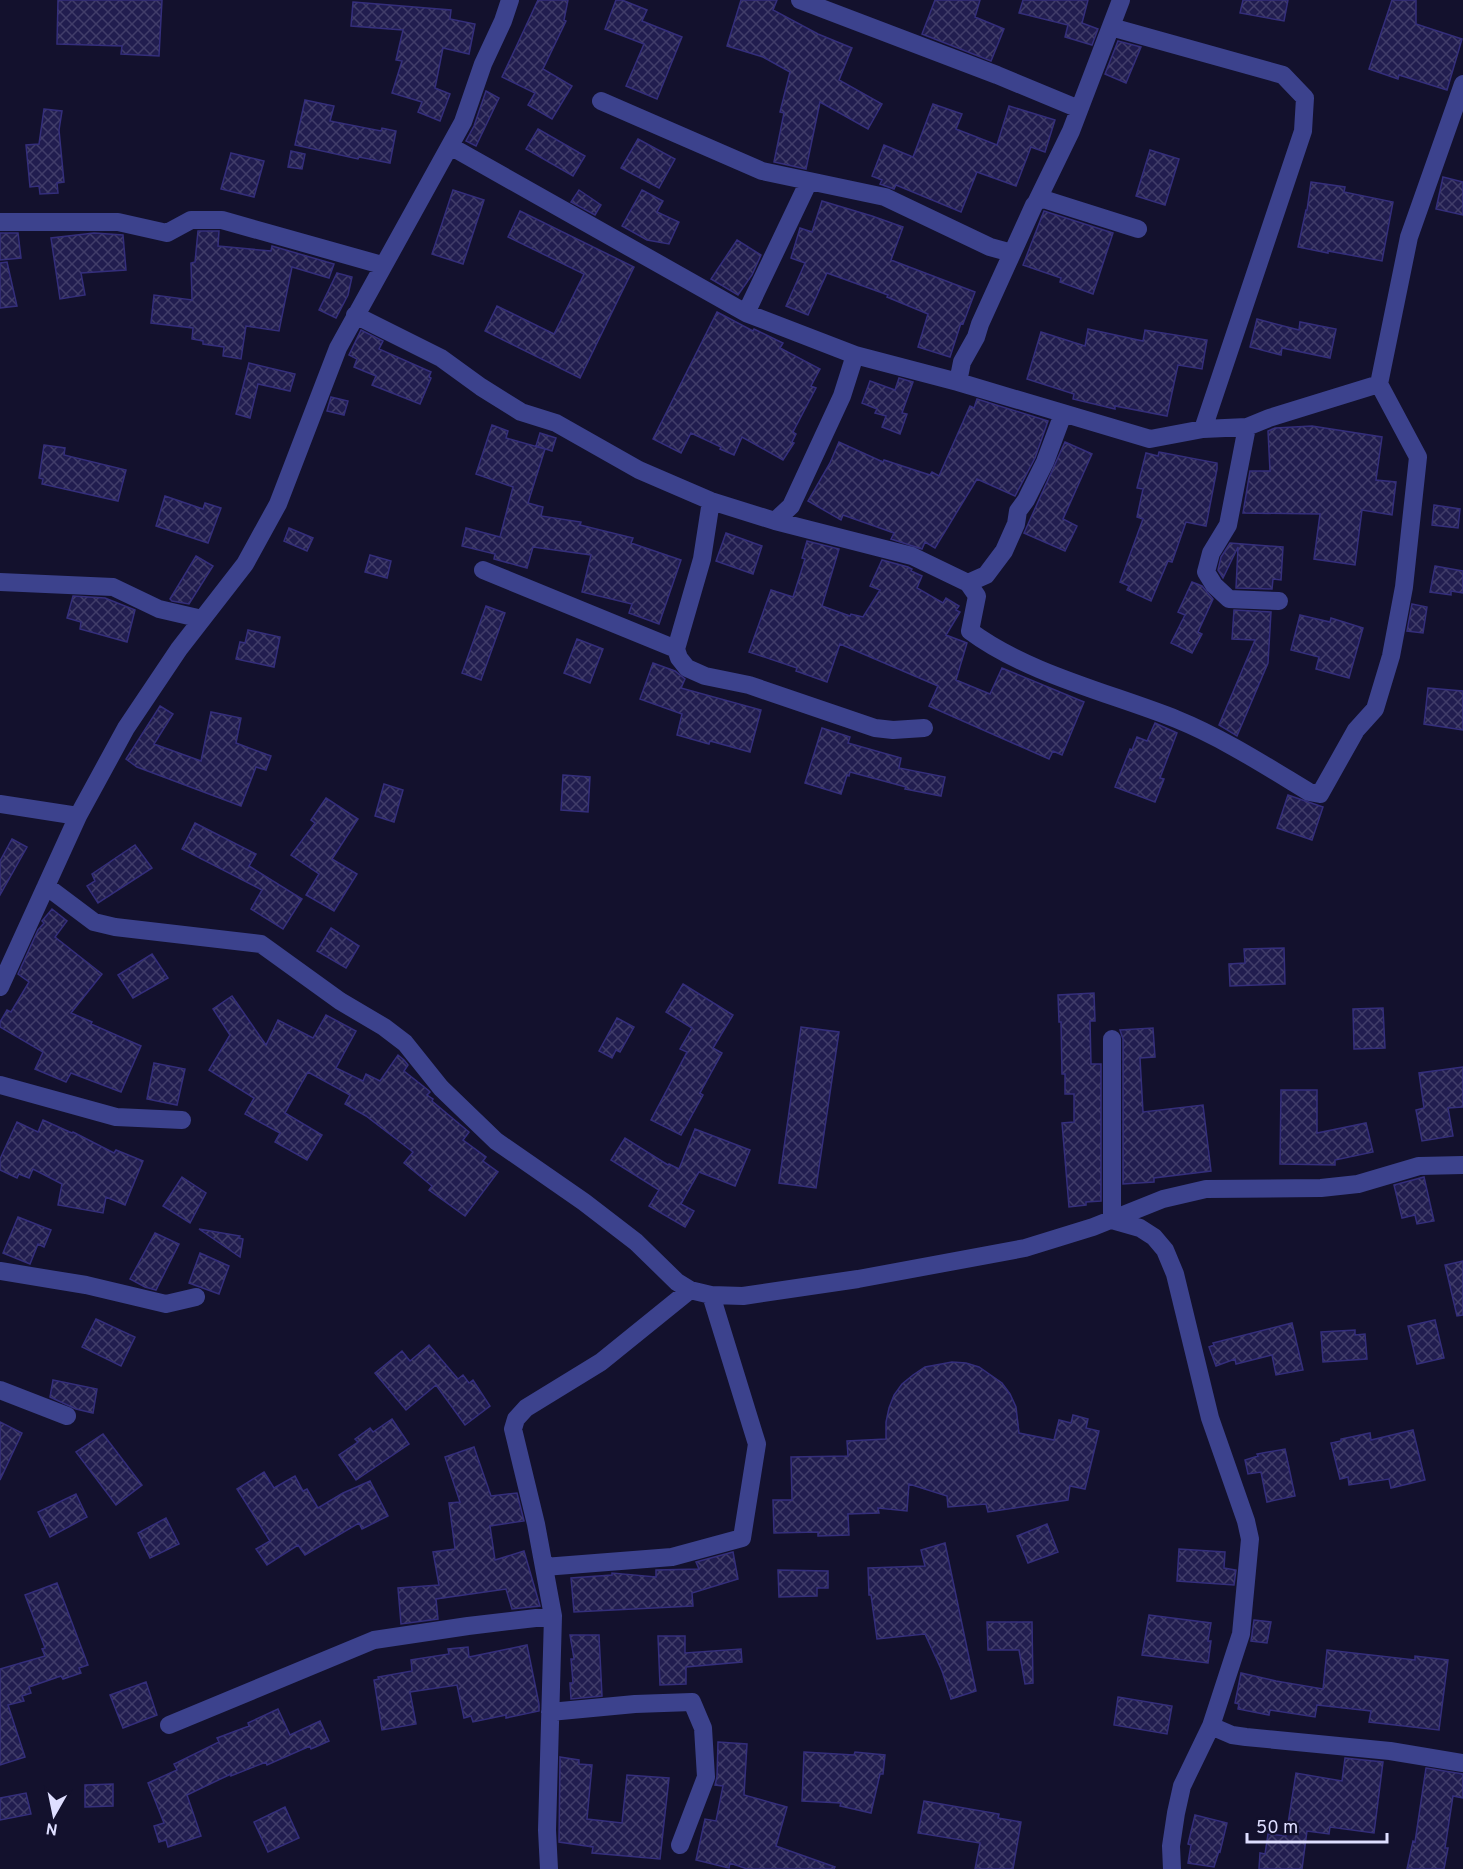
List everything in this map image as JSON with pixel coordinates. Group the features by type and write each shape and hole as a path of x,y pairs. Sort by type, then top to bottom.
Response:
{"street":[{"path":"0,987 78,816 126,728 179,649 245,564 278,504 338,348 463,122 483,64 510,0"},
{"path":"800,0 997,75 1079,109"},
{"path":"958,382 963,362 980,324 1071,131 1121,0"},
{"path":"1111,27 1283,75 1305,98 1303,130 1203,429"},
{"path":"355,315 441,358 481,387 521,411 556,423 639,470 711,501 775,521 912,556 968,583 977,596 970,630 991,647 1076,684 1178,720 1239,749 1309,792 1320,794 1356,730 1375,709 1391,656 1404,587 1418,457 1379,384 1409,237 1463,84"},
{"path":"601,101 762,171 885,197 990,247 1012,253"},
{"path":"450,146 746,313 855,355 958,382 1150,439 1203,429 1247,427 1379,384"},
{"path":"746,313 809,181"},
{"path":"1037,201 1040,198 1046,199 1138,229"},
{"path":"0,222 118,222 167,233 191,220 222,220 382,265"},
{"path":"775,521 791,506 842,396 855,355"},
{"path":"968,583 986,575 1004,551 1016,524 1018,511 1045,462 1063,414"},
{"path":"1247,427 1228,525 1211,553 1206,572 1214,585 1229,599 1280,601"},
{"path":"711,501 702,559 676,649 679,658 687,668 705,676 749,685 875,728 893,730 924,728"},
{"path":"483,570 676,649"},
{"path":"0,582 113,587 159,609 202,619"},
{"path":"0,804 78,816"},
{"path":"46,886 94,922 116,927 261,944 340,1001 398,1038 441,1088 496,1141 584,1202 636,1242 677,1282 690,1290 711,1295 743,1296 902,1271 1025,1248 1112,1220 1163,1199 1206,1189 1321,1188 1358,1184 1419,1166 1463,1165"},
{"path":"1112,1039 1112,1220"},
{"path":"0,1085 116,1117 182,1120"},
{"path":"1112,1220 1140,1228 1154,1237 1165,1250 1175,1274 1210,1418 1246,1521 1250,1539 1241,1634 1211,1726 1182,1786 1171,1846 1172,1869"},
{"path":"0,1271 86,1285 166,1304 196,1296"},
{"path":"549,1869 547,1830 553,1616 513,1429 516,1419 526,1408 602,1362 690,1290"},
{"path":"544,1567 672,1557 742,1538 757,1444 711,1295"},
{"path":"0,1390 67,1416"},
{"path":"169,1725 374,1640 553,1616"},
{"path":"550,1712 635,1704 692,1702 703,1728 706,1776 680,1845"},
{"path":"1211,1726 1232,1735 1390,1751 1463,1763"}],"building":[{"path":"58,0 162,0 159,56 121,54 122,46 57,44"},
{"path":"538,0 568,0 564,20 566,21 543,69 572,86 552,119 528,105 535,93 502,77"},
{"path":"616,0 622,0 647,10 642,21 682,37 657,99 626,86 644,44 605,29"},
{"path":"741,0 777,0 773,10 818,34 852,48 839,80 882,104 868,129 820,102 806,169 774,162 784,113 780,112 790,72 763,57 727,46"},
{"path":"935,0 980,0 975,17 1004,29 991,61 922,34"},
{"path":"1023,0 1088,0 1082,23 1098,29 1092,45 1065,37 1068,25 1019,13"},
{"path":"1243,0 1288,0 1284,21 1240,13"},
{"path":"1392,0 1416,0 1416,24 1462,39 1447,90 1399,75 1398,79 1369,69"},
{"path":"353,2 451,10 450,19 475,24 469,54 443,48 435,88 450,94 440,121 418,112 422,102 392,93 402,61 396,60 403,30 351,26"},
{"path":"1118,41 1141,47 1126,83 1105,74"},
{"path":"486,91 499,98 476,146 466,141 474,126"},
{"path":"305,100 334,106 330,121 381,131 382,128 396,131 390,163 359,157 358,159 295,145"},
{"path":"933,104 962,114 956,129 997,145 1009,106 1055,120 1045,152 1031,147 1016,186 977,172 961,212 896,185 894,189 880,184 882,180 872,176 884,145 913,157"},
{"path":"44,109 62,111 59,130 64,182 57,183 58,193 40,194 39,186 30,187 26,145 39,144"},
{"path":"538,129 585,156 573,176 526,149"},
{"path":"638,139 675,159 659,188 621,168"},
{"path":"1150,150 1179,159 1165,205 1136,196"},
{"path":"291,151 305,154 302,169 288,167"},
{"path":"231,153 264,161 254,197 221,189"},
{"path":"1443,177 1463,182 1463,215 1436,209"},
{"path":"1311,182 1345,187 1344,192 1393,202 1382,261 1298,247"},
{"path":"453,190 484,200 463,264 432,254"},
{"path":"579,190 601,205 595,215 571,202"},
{"path":"642,190 663,201 657,212 679,222 669,244 647,240 622,226"},
{"path":"822,201 903,227 891,260 975,292 963,324 961,323 950,357 918,347 928,314 887,297 888,295 827,273 808,315 786,306 805,263 791,258 800,228 812,232"},
{"path":"520,211 634,267 580,378 485,331 497,306 554,334 584,274 508,237"},
{"path":"1044,211 1113,233 1093,294 1060,282 1061,278 1023,265"},
{"path":"198,231 219,231 218,246 271,251 272,246 334,264 329,278 292,267 279,331 246,326 241,359 223,356 224,347 203,344 203,341 192,339 193,328 151,323 154,295 192,300 191,263 195,262"},
{"path":"0,233 18,233 21,258 0,260"},
{"path":"94,233 123,235 126,270 81,273 85,295 60,299 51,238"},
{"path":"737,240 761,255 752,275 738,295 711,279"},
{"path":"7,262 17,306 0,308 0,263"},
{"path":"337,273 352,277 348,295 336,318 319,310"},
{"path":"717,312 753,331 754,329 783,343 780,348 820,369 811,386 816,388 793,432 796,434 792,442 794,443 783,460 742,437 734,455 691,433 681,453 653,439"},
{"path":"1257,319 1299,330 1300,322 1336,329 1330,358 1282,348 1281,355 1250,347"},
{"path":"1088,329 1143,341 1145,330 1207,340 1202,369 1178,365 1167,416 1115,406 1115,409 1073,399 1074,394 1027,379 1041,332 1085,346"},
{"path":"361,330 383,341 379,349 431,372 429,377 431,378 420,404 372,385 376,376 354,367 357,359 349,355"},
{"path":"249,363 295,374 290,391 258,384 250,418 236,414"},
{"path":"899,378 913,382 902,413 907,414 900,434 882,427 886,416 875,413 877,409 862,403 870,381 895,390"},
{"path":"331,397 348,401 344,415 327,411"},
{"path":"977,399 1048,421 1035,458 1015,496 977,479 935,548 925,542 922,549 891,539 894,533 843,515 841,520 808,501 830,463 839,442 883,462 884,460 930,475 932,472 939,476 970,406 974,408"},
{"path":"492,425 508,431 506,438 545,449 528,503 543,507 541,516 581,522 580,525 633,538 631,543 681,560 659,624 629,613 632,604 582,592 591,555 533,547 527,568 494,559 495,554 462,546 466,528 500,537 513,487 476,474"},
{"path":"1312,426 1382,437 1376,480 1396,482 1392,515 1362,510 1355,565 1314,559 1320,514 1243,513 1250,471 1270,471 1268,431 1275,428"},
{"path":"540,433 556,438 552,451 536,446"},
{"path":"1065,442 1092,454 1063,519 1077,526 1065,551 1024,533"},
{"path":"44,445 65,448 64,455 126,470 118,501 42,484 43,479 39,478"},
{"path":"1159,452 1217,463 1217,469 1206,526 1186,522 1172,562 1168,561 1151,601 1127,590 1129,586 1120,582 1143,519 1137,517 1143,489 1137,488 1146,453 1158,456"},
{"path":"165,496 203,509 205,503 221,508 208,543 156,526"},
{"path":"1434,505 1460,509 1458,528 1432,525"},
{"path":"289,528 313,538 307,551 284,541"},
{"path":"726,533 762,546 753,574 716,561"},
{"path":"807,541 839,549 822,606 850,616 851,614 863,617 880,590 870,586 882,560 908,567 922,576 917,588 943,603 946,598 959,606 956,610 960,612 946,635 967,643 956,680 990,694 1002,668 1084,702 1062,755 1053,751 1049,759 929,706 938,686 840,644 827,682 796,671 797,668 749,652 771,590 793,597 805,559 802,558"},
{"path":"1230,543 1283,547 1281,580 1273,579 1272,589 1236,588 1238,547 1223,578 1218,570 1221,557"},
{"path":"370,555 391,561 387,578 365,572"},
{"path":"196,556 213,566 189,604 172,601 170,599"},
{"path":"1435,566 1463,571 1463,593 1451,591 1451,595 1430,592"},
{"path":"1192,582 1202,586 1213,599 1198,632 1202,634 1192,653 1171,643 1185,615 1178,612"},
{"path":"73,596 105,598 135,610 127,642 80,629 81,622 67,618"},
{"path":"1412,604 1427,607 1423,633 1407,631"},
{"path":"486,606 505,613 481,680 462,673"},
{"path":"1234,610 1271,612 1268,663 1237,736 1219,725 1255,640 1232,639"},
{"path":"1300,615 1330,622 1331,618 1363,628 1349,678 1316,669 1319,657 1291,650"},
{"path":"248,630 280,637 274,667 236,659 240,642 245,643"},
{"path":"577,639 603,649 590,683 564,673"},
{"path":"653,663 675,671 685,679 681,688 761,710 750,752 677,735 682,714 640,699"},
{"path":"1428,688 1463,691 1463,730 1424,724"},
{"path":"160,706 173,714 154,744 201,761 211,712 241,718 236,743 271,756 266,770 256,767 241,806 137,767 126,759"},
{"path":"1155,723 1177,733 1160,778 1164,779 1155,802 1115,787 1137,737 1147,741"},
{"path":"822,728 850,737 848,743 901,758 899,768 945,777 941,796 905,789 906,787 850,772 841,794 805,783"},
{"path":"563,775 590,777 588,812 561,810"},
{"path":"384,784 403,790 394,822 375,816"},
{"path":"1288,795 1323,807 1312,840 1277,828"},
{"path":"326,798 358,819 332,859 357,874 334,911 306,895 319,874 291,855 315,823 311,820"},
{"path":"195,823 256,854 249,866 302,899 283,929 251,909 262,890 182,849"},
{"path":"12,839 27,847 0,895 0,861"},
{"path":"135,845 152,868 98,903 87,886 95,881 92,874"},
{"path":"52,909 67,921 55,937 102,974 71,1013 141,1046 121,1092 71,1073 66,1082 35,1069 43,1052 0,1027 0,1022 7,1010 11,1012 29,982 18,974 38,930 44,923 42,921"},
{"path":"331,928 359,946 346,968 317,951"},
{"path":"1284,948 1285,984 1230,986 1229,964 1245,963 1244,949"},
{"path":"152,954 168,978 133,998 118,975"},
{"path":"683,984 733,1015 713,1048 722,1053 681,1135 651,1120 687,1052 680,1049 692,1028 666,1012"},
{"path":"1094,993 1095,1021 1090,1021 1091,1064 1101,1064 1101,1201 1069,1207 1062,1123 1074,1122 1074,1094 1065,1094 1058,995"},
{"path":"232,996 266,1045 278,1020 313,1038 326,1015 356,1031 336,1068 363,1081 366,1074 380,1081 398,1055 404,1060 408,1065 404,1071 430,1092 427,1095 433,1099 432,1101 469,1132 463,1140 486,1157 483,1161 498,1172 465,1216 429,1190 432,1186 404,1163 413,1152 366,1116 345,1104 350,1095 308,1072 285,1113 322,1135 307,1160 275,1142 280,1133 245,1114 254,1098 209,1070 230,1035 213,1009"},
{"path":"1383,1008 1385,1048 1354,1049 1353,1009"},
{"path":"617,1018 634,1027 620,1052 616,1050 612,1058 599,1051"},
{"path":"801,1027 839,1032 816,1188 779,1183"},
{"path":"1153,1028 1155,1057 1140,1058 1143,1112 1203,1105 1211,1171 1154,1178 1154,1182 1123,1184 1123,1039 1120,1030"},
{"path":"154,1063 185,1069 177,1105 147,1099"},
{"path":"1463,1067 1463,1107 1448,1108 1453,1136 1422,1141 1416,1110 1424,1108 1419,1073"},
{"path":"1281,1090 1317,1090 1317,1133 1366,1123 1373,1152 1335,1160 1335,1165 1280,1164"},
{"path":"43,1120 114,1153 116,1150 143,1161 125,1205 106,1197 103,1213 58,1205 62,1184 33,1169 29,1178 19,1174 17,1178 0,1170 0,1159 17,1122 38,1132"},
{"path":"695,1129 750,1150 735,1186 699,1172 681,1204 694,1211 685,1227 649,1206 659,1190 611,1160 625,1138 668,1165 679,1169"},
{"path":"182,1177 206,1193 190,1223 163,1206"},
{"path":"1424,1177 1434,1221 1417,1224 1415,1215 1402,1218 1394,1185"},
{"path":"18,1217 51,1230 44,1247 38,1244 30,1264 3,1253"},
{"path":"199,1229 240,1236 239,1238 243,1239 240,1257"},
{"path":"155,1233 179,1244 156,1290 130,1279"},
{"path":"200,1253 229,1266 219,1294 189,1283"},
{"path":"1463,1261 1463,1315 1457,1316 1445,1265"},
{"path":"96,1319 135,1337 121,1366 82,1347"},
{"path":"1435,1320 1444,1358 1417,1364 1408,1326"},
{"path":"1292,1323 1303,1370 1276,1375 1272,1355 1236,1364 1235,1359 1216,1366 1209,1347 1214,1345 1213,1343"},
{"path":"1355,1330 1355,1335 1365,1334 1367,1359 1323,1362 1321,1332"},
{"path":"429,1345 458,1379 463,1375 469,1383 473,1380 490,1406 465,1425 436,1385 406,1410 375,1373 402,1351 410,1361"},
{"path":"952,1362 979,1367 1002,1383 1016,1407 1019,1433 1054,1440 1059,1420 1071,1423 1073,1415 1088,1419 1086,1428 1099,1431 1085,1489 1070,1486 1068,1500 988,1512 986,1504 948,1507 947,1496 909,1484 907,1511 878,1508 879,1513 848,1514 849,1535 818,1536 818,1532 774,1533 773,1500 792,1500 791,1457 848,1456 847,1441 886,1439 889,1408 902,1384 925,1367"},
{"path":"53,1380 97,1389 93,1413 76,1409 50,1397"},
{"path":"392,1419 409,1444 356,1480 339,1455 358,1442 355,1439 370,1428 373,1432"},
{"path":"0,1422 22,1433 0,1480"},
{"path":"1413,1430 1425,1480 1391,1488 1389,1479 1349,1485 1348,1477 1340,1479 1331,1443 1370,1433 1371,1440"},
{"path":"103,1434 142,1485 116,1505 76,1452"},
{"path":"474,1447 491,1496 517,1493 524,1521 490,1526 495,1560 524,1551 540,1606 512,1609 506,1589 436,1599 438,1619 401,1624 398,1588 439,1585 433,1552 455,1549 449,1503 460,1502 445,1457"},
{"path":"1285,1449 1295,1496 1267,1502 1261,1472 1248,1474 1245,1460 1258,1456 1257,1454"},
{"path":"264,1472 274,1488 295,1476 303,1491 307,1489 318,1508 370,1481 388,1516 362,1529 359,1523 305,1555 298,1545 267,1565 256,1549 270,1541 237,1489"},
{"path":"76,1494 87,1517 50,1537 38,1512"},
{"path":"166,1518 179,1544 150,1558 138,1533"},
{"path":"1047,1524 1058,1552 1028,1563 1017,1536"},
{"path":"945,1543 976,1691 951,1699 942,1671 925,1634 877,1639 871,1595 869,1595 868,1568 925,1566 921,1550"},
{"path":"1179,1549 1225,1552 1224,1568 1236,1570 1234,1585 1177,1581"},
{"path":"733,1552 738,1579 692,1593 693,1606 574,1612 571,1578 612,1575 612,1573 656,1577 656,1570 699,1569 696,1562"},
{"path":"778,1570 828,1571 828,1588 817,1588 817,1596 779,1597"},
{"path":"57,1583 88,1665 79,1668 81,1673 63,1679 61,1676 29,1687 31,1693 22,1696 24,1701 8,1705 25,1757 0,1765 0,1669 45,1656 42,1649 45,1648 25,1595"},
{"path":"1149,1615 1211,1623 1208,1663 1142,1655"},
{"path":"1254,1620 1271,1622 1267,1643 1251,1641"},
{"path":"987,1622 1032,1622 1033,1683 1025,1684 1019,1650 988,1650"},
{"path":"570,1635 599,1635 602,1696 571,1699 570,1683 573,1683 571,1659 574,1659"},
{"path":"658,1636 685,1636 685,1653 741,1649 742,1662 686,1667 686,1684 660,1685"},
{"path":"527,1645 539,1711 473,1722 471,1716 464,1718 457,1685 410,1692 416,1724 382,1730 374,1680 379,1679 378,1677 412,1671 411,1660 449,1654 448,1649 468,1647 469,1657"},
{"path":"1327,1650 1415,1660 1415,1656 1448,1660 1439,1730 1369,1722 1371,1711 1317,1705 1315,1717 1270,1710 1269,1715 1238,1709 1239,1704 1235,1703 1241,1673 1323,1689"},
{"path":"146,1682 157,1715 123,1728 110,1695"},
{"path":"1118,1697 1172,1706 1167,1734 1114,1725"},
{"path":"278,1709 290,1735 320,1721 329,1741 311,1749 310,1746 267,1765 266,1762 231,1776 231,1774 187,1795 201,1836 168,1847 166,1840 159,1842 154,1826 164,1823 148,1783 177,1770 174,1764 219,1742 217,1738 249,1726 248,1723"},
{"path":"718,1742 747,1744 744,1795 787,1807 776,1846 835,1867 834,1869 747,1869 730,1863 729,1868 696,1860 705,1819 716,1821 723,1786 715,1785"},
{"path":"804,1752 854,1755 855,1752 885,1755 883,1774 880,1774 871,1813 840,1806 841,1803 802,1801"},
{"path":"560,1757 579,1760 579,1764 592,1765 587,1819 622,1823 627,1775 669,1778 660,1859 592,1853 593,1847 559,1842"},
{"path":"1345,1758 1383,1762 1374,1833 1330,1827 1329,1834 1307,1831 1302,1869 1259,1869 1260,1853 1265,1854 1268,1834 1286,1836 1296,1773 1342,1781"},
{"path":"1426,1768 1463,1774 1463,1798 1453,1796 1444,1869 1407,1869 1413,1841 1415,1842"},
{"path":"113,1784 113,1806 85,1807 85,1785"},
{"path":"26,1793 31,1814 0,1820 0,1798"},
{"path":"924,1801 999,1814 998,1818 1021,1822 1013,1869 975,1869 980,1843 918,1833"},
{"path":"285,1807 299,1838 268,1852 254,1822"},
{"path":"1195,1815 1227,1823 1214,1867 1188,1863 1191,1845 1188,1844"}]}
